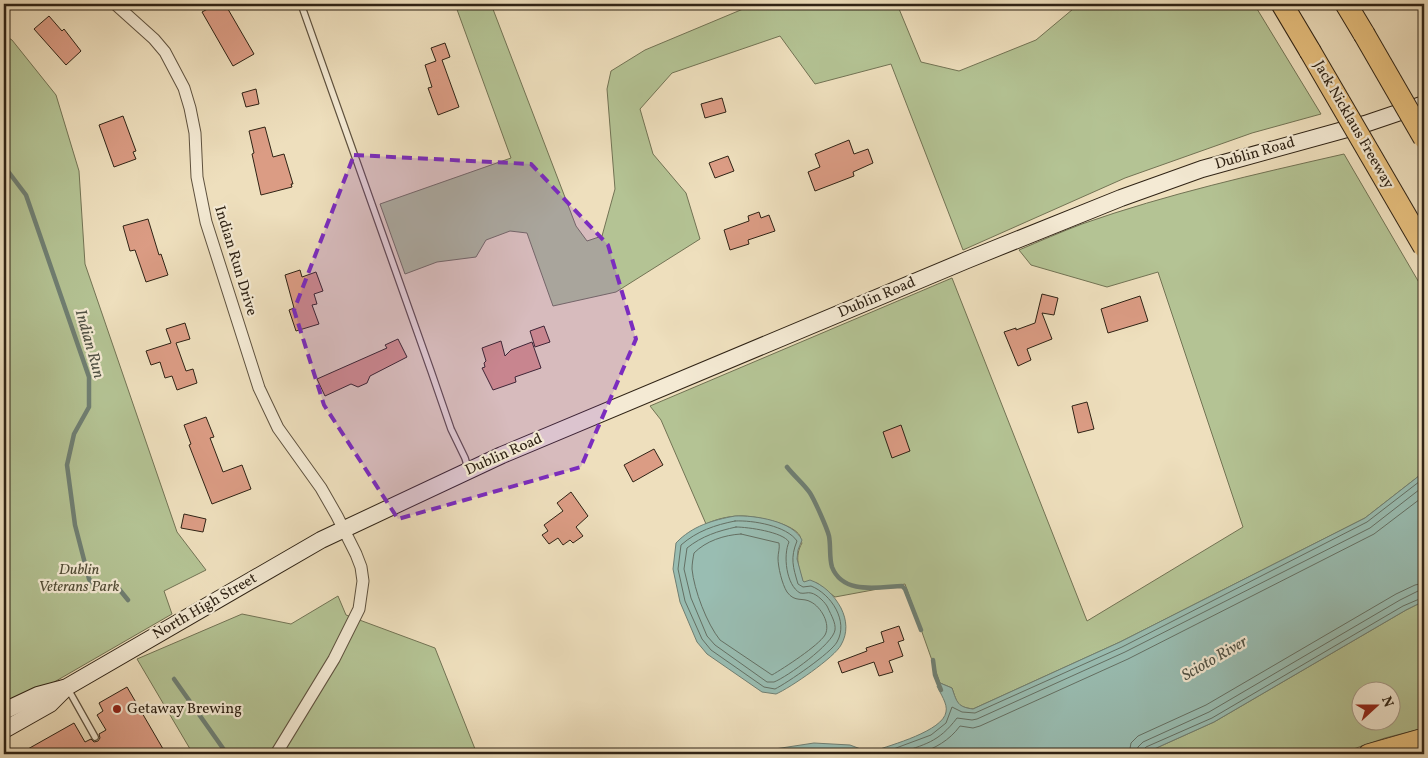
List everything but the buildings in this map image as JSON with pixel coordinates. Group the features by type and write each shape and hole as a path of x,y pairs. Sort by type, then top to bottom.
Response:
{"highway":[{"name":"Jack Nicklaus Freeway","path":"1282,4 1424,247"},
{"path":"1346,4 1424,138"}],"main road":[{"name":"Dublin Road","path":"344,528 468,470 956,265 1121,198 1210,167 1356,127 1424,104"},
{"name":"North High Street","path":"4,711 38,695 67,687 344,528"},
{"name":"North High Street","path":"4,730 50,704 67,687"},
{"path":"1368,754 1424,738"}],"street":[{"name":"Indian Run Drive","path":"115,4 160,46 175,69 184,88 195,133 197,178 206,222 259,388 278,428 321,488 344,528 356,554 363,581 359,609 334,659 277,752"}],"lane":[{"path":"301,4 468,470"},
{"path":"67,687 94,737"}],"highlighted area":[{"path":"354,155 531,164 608,245 636,339 581,467 398,519 324,405 294,310"}],"green space":[{"path":"455,4 491,4 576,226 587,241 602,236 615,189 607,89 611,71 645,50 755,4 897,4 921,62 959,71 1036,40 1079,4 1254,4 1321,114 1252,133 1125,178 963,250 891,64 815,84 780,36 672,73 640,109 653,154 686,193 700,239 616,292 553,306 527,233 510,231 486,240 476,257 437,262 405,274 380,204 511,158"},
{"name":"Dublin Veterans Park","path":"4,35 12,40 56,95 79,171 85,264 177,532 206,570 164,591 172,614 4,711"},
{"path":"1344,154 1424,291 1424,472 1365,518 1120,642 973,709 958,703 952,688 940,683 905,584 835,597 817,583 803,582 798,558 802,543 800,536 790,527 764,519 741,516 723,518 706,524 661,420 650,406 952,278 1087,621 1243,527 1158,272 1107,287 1031,265 1019,250 1082,224 1146,203"},
{"path":"338,596 346,615 435,648 477,754 193,754 137,659 242,614 291,624"},
{"path":"1424,601 1424,728 1385,738 1339,754 1143,754 1214,722"}],"water":[{"name":"Scioto River","path":"1424,472 1424,601 1214,722 1143,754 742,754 814,743 850,745 866,751 874,751 903,741 926,731 943,719 946,709 945,702 937,686 940,683 952,688 957,701 961,705 973,709 1120,642 1365,518"},
{"path":"735,516 772,520 797,533 802,540 797,559 803,581 810,580 828,591 838,603 845,617 845,636 837,650 812,672 776,694 762,692 707,654 697,642 680,602 673,569 676,543 696,528"}],"waterway":[{"name":"Indian Run","path":"4,166 26,195 89,377 89,407 74,434 67,465 75,525 89,579 95,586 101,588 112,586 119,589 128,600"},
{"path":"787,467 808,490 818,508 829,536 831,563 837,576 853,586 872,588 902,586 905,589 921,630"},
{"path":"933,660 935,675 941,690"},
{"name":"Indian Run","path":"174,679 227,754"}],"place":[{"name":"Getaway Brewing","path":"117,709"}]}
